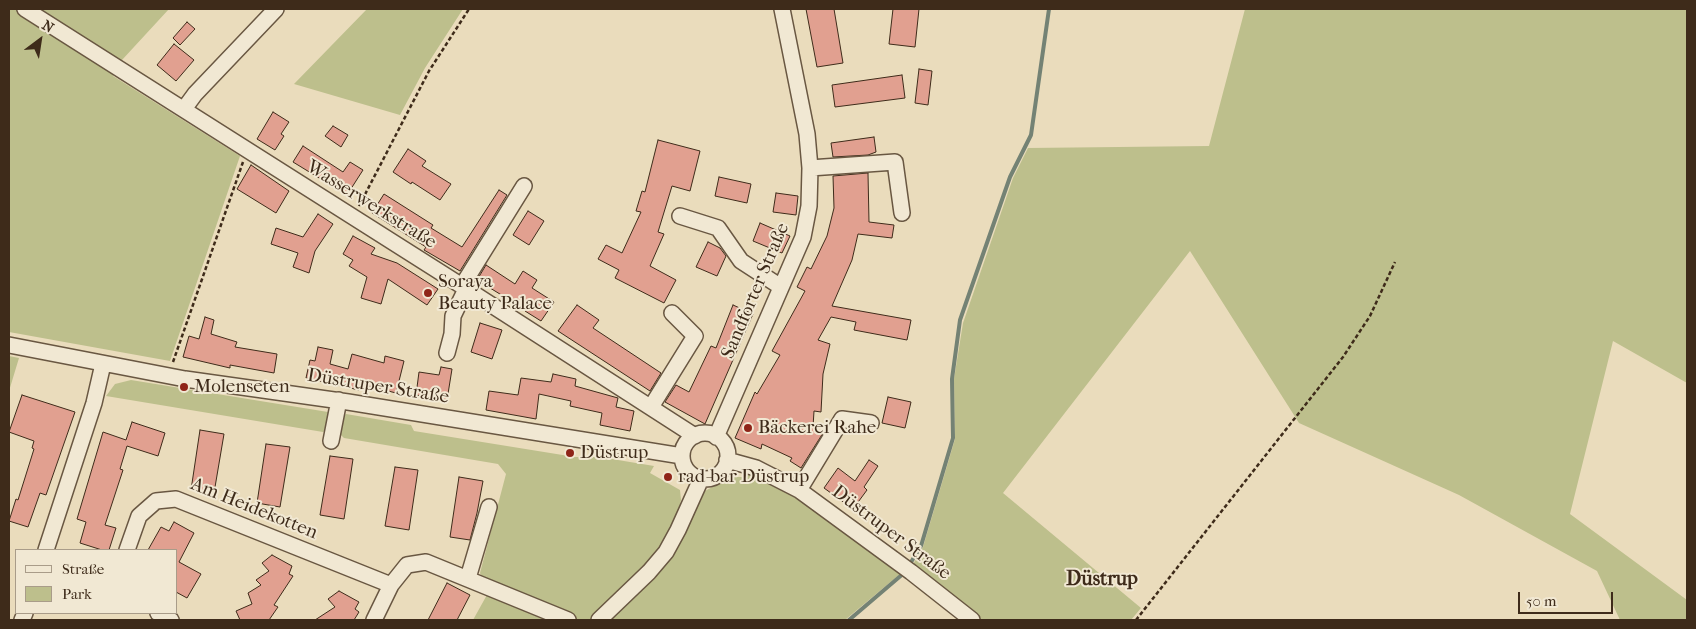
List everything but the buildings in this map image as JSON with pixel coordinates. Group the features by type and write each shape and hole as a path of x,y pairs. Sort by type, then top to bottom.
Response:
{"street":[{"name":"Wasserwerkstraße","path":"25,9 354,216 695,436"},
{"path":"184,109 194,94 276,9"},
{"name":"Sandforter Straße","path":"716,437 803,237 809,206 810,168 807,134 782,9"},
{"path":"810,168 895,162 902,213"},
{"path":"447,353 452,334 453,316 464,287 524,186"},
{"path":"680,216 718,228 741,261 781,287"},
{"path":"651,407 695,336 672,313"},
{"name":"Düstruper Straße","path":"9,345 168,376 339,400 682,456"},
{"path":"46,549 94,403 103,364"},
{"path":"331,441 339,400"},
{"path":"799,490 842,419 871,423"},
{"path":"702,434 716,437 725,447 727,460 721,473 715,477 700,479 689,473 685,468 682,456 686,444 695,436 702,434"},
{"name":"Düstruper Straße","path":"727,460 756,468 799,490 907,569 972,620"},
{"path":"599,620 649,572 666,552 678,530 700,479"},
{"name":"Am Heidekotten","path":"127,549 139,516 156,501 176,499 391,586"},
{"path":"468,578 489,508"},
{"path":"374,620 391,586 406,565 426,562 568,620"},
{"path":"160,614 171,620"}],"path":[{"path":"354,216 429,71 469,9"},
{"path":"168,376 247,150"},
{"path":"1136,620 1343,357 1370,316 1394,262"}],"green space":[{"path":"9,9 169,9 122,60 113,76 240,156 170,361 9,332"},
{"path":"367,9 463,9 425,68 400,115 294,84"},
{"path":"1245,9 1687,9 1687,383 1613,341 1570,514 1687,600 1687,620 1620,620 1597,571 1459,495 1299,423 1190,251 1003,493 1141,608 1131,620 981,620 912,566 923,547 955,439 954,379 963,323 1013,178 1028,148 1209,146"},
{"path":"9,356 19,358 9,391"},
{"path":"131,380 328,412 330,415 328,429 323,432 106,396 115,384"},
{"path":"346,414 411,425 414,431 575,457 600,457 654,466 650,473 680,490 681,500 679,509 691,521 705,491 731,477 744,477 749,472 796,496 900,574 845,620 473,620 488,593 480,573 506,474 498,464 344,438 339,433 341,418"}],"waterway":[{"path":"908,567 921,546 953,438 952,379 960,320 1010,177 1031,135 1049,9"},
{"path":"849,620 904,573"}],"place":[{"name":"Soraya Beauty Palace","path":"428,293"},
{"name":"Molenseten","path":"184,387"},
{"name":"Bäckerei Rahe","path":"748,428"},
{"name":"Düstrup","path":"570,453"},
{"name":"rad-bar Düstrup","path":"668,477"}],"district":[{"name":"Düstrup","path":"1102,580"}]}
